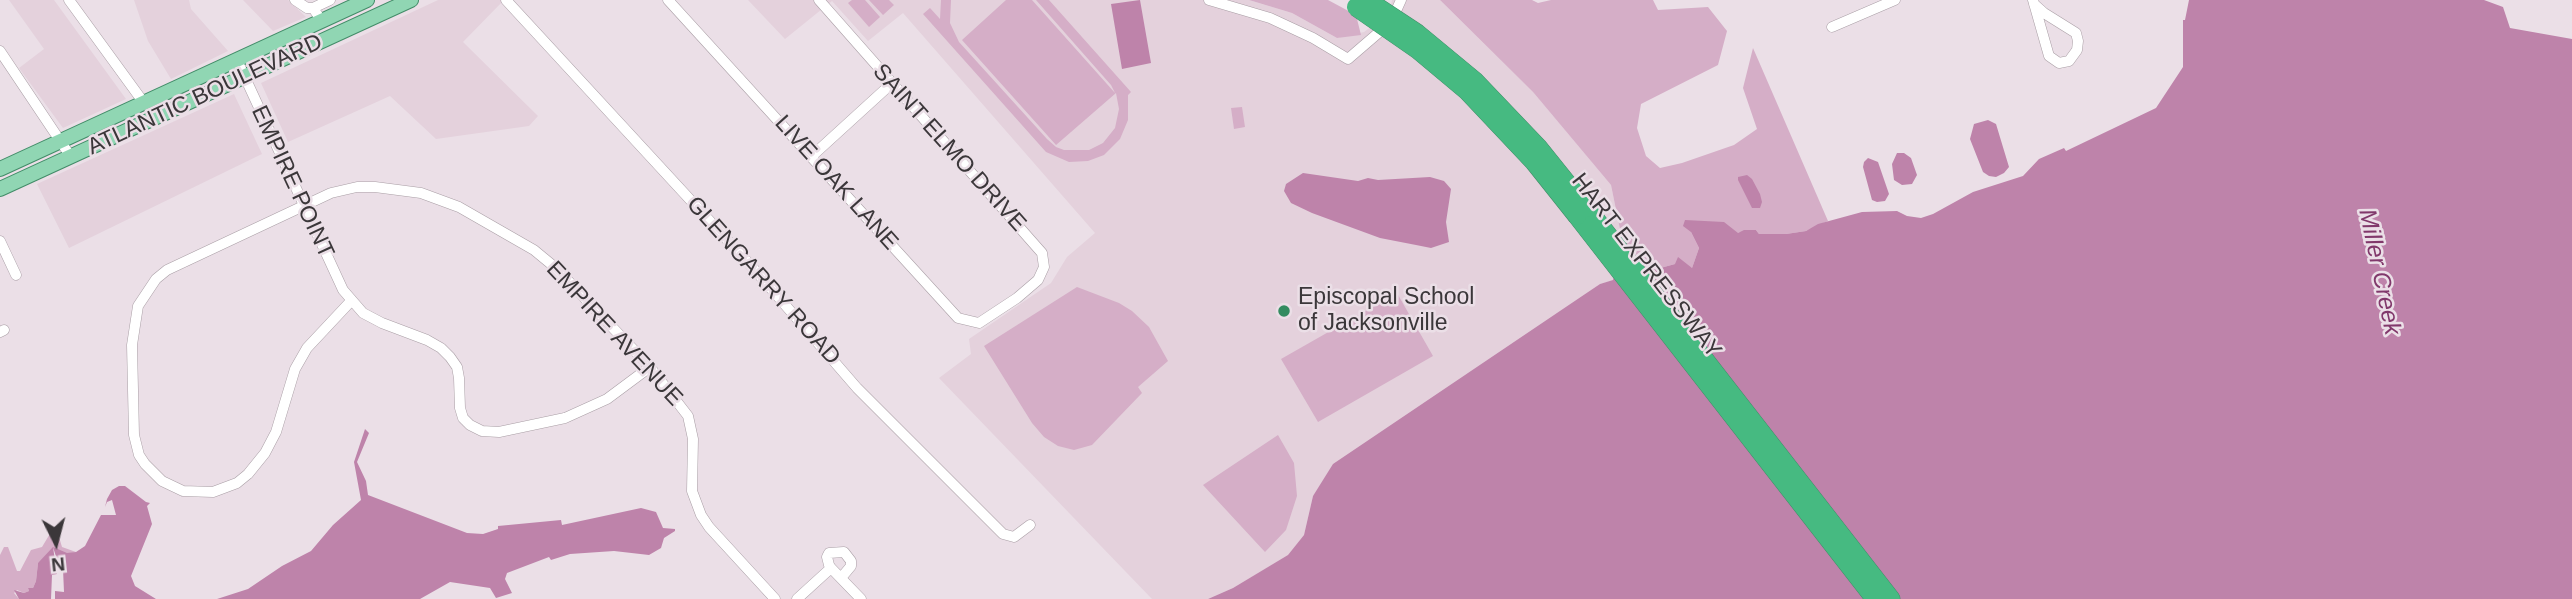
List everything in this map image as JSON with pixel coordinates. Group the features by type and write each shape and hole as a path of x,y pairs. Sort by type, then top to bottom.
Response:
{"highway":[{"name":"HART EXPRESSWAY","path":"1355,2 1444,70 1490,113 1534,162 1875,599"},
{"name":"HART EXPRESSWAY","path":"1355,2 1417,33 1454,62 1532,139 1891,599"}],"main road":[{"name":"ATLANTIC BOULEVARD","path":"0,169 237,60 317,14 367,0"},
{"name":"ATLANTIC BOULEVARD","path":"0,189 411,0"}],"street":[{"path":"69,0 144,103"},
{"path":"295,0 317,14 330,0"},
{"name":"GLENGARRY ROAD","path":"506,0 754,269 857,388 1009,537 1014,537 1030,525"},
{"name":"LIVE OAK LANE","path":"668,0 958,318 979,323 1017,298"},
{"name":"SAINT ELMO DRIVE","path":"819,0 1042,253 1044,267 1038,280 1017,298"},
{"path":"1209,0 1270,18 1314,38 1348,59 1391,22 1401,0"},
{"path":"1832,27 1895,0"},
{"path":"2034,2 2043,13 2076,33 2077,50 2069,61 2059,63 2049,56 2034,2"},
{"path":"0,51 71,157"},
{"name":"EMPIRE POINT","path":"237,60 338,282 351,301"},
{"path":"813,156 891,84"},
{"name":"EMPIRE AVENUE","path":"351,301 307,348 295,369 276,432 265,453 248,474 237,483 214,492 183,491 154,474 139,455 136,444 132,345 138,306 145,292 167,270 331,193 357,187 421,193 459,207 534,250 557,269 650,367 688,416 693,439 692,491 701,515 775,599"},
{"path":"0,241 16,275"},
{"path":"351,301 363,313 382,323 441,348 457,367 463,418 482,431 499,432 565,418 607,399 650,367"},
{"path":"841,578 851,566 849,556 844,552 829,553 827,561 831,568 861,599"},
{"path":"797,599 831,568"}],"shaded area":[{"path":"9,0 54,0 126,99 63,128 19,68 44,49"},
{"path":"134,0 189,0 191,9 228,51 171,79 148,41"},
{"path":"243,0 288,0 306,17 273,31"},
{"path":"438,0 504,0 463,42 538,116 529,126 436,139 390,96 288,142 261,83"},
{"name":"Episcopal School of Jacksonville","path":"748,0 1249,0 1292,13 1337,38 1364,32 1380,20 1392,0 1440,0 1533,92 1611,185 1625,254 1617,265 1614,280 1600,284 1313,496 1304,535 1288,556 1233,588 1208,599 1152,599 939,378 971,354 969,339 1051,283 1067,257 1095,233 903,13 868,41 832,1 785,39"},
{"path":"852,0 865,0 880,17 869,27 848,3"},
{"path":"869,0 889,0 894,5 883,15"},
{"path":"941,0 951,0 950,23 959,42 1047,139 1056,147 1064,150 1089,150 1103,143 1115,128 1119,109 1116,93 1056,145 962,40 1006,0 1032,0 1115,93 1111,85 1036,0 1049,0 1131,92 1128,95 1128,120 1120,139 1104,155 1088,161 1069,162 1046,152 923,14 930,8 940,19"},
{"path":"1249,0 1328,0 1356,15 1361,35 1337,38 1292,13"},
{"path":"1440,0 1532,0 1538,3 1551,0 1653,0 1658,10 1708,7 1727,31 1718,65 1641,104 1637,128 1646,156 1660,168 1682,163 1734,145 1757,129 1743,88 1753,48 1828,221 1806,231 1786,234 1759,234 1756,230 1738,233 1691,232 1699,248 1692,268 1675,264 1650,273 1625,254 1611,185 1533,92"},
{"path":"234,94 262,154 69,248 37,184"},
{"path":"1242,107 1245,127 1234,129 1231,108"},
{"path":"1077,287 1119,303 1132,311 1149,327 1168,361 1138,387 1142,393 1092,445 1074,450 1058,446 1044,437 1032,423 984,346"},
{"path":"1397,293 1433,356 1318,422 1281,359"},
{"path":"1278,435 1294,463 1297,496 1286,530 1265,552 1203,485"},
{"path":"51,532 59,537 62,547 76,552 38,563 33,588 28,588 29,591 24,593 17,590 14,593 19,599 0,599 0,555 4,547 8,547 17,571 20,571 31,550 42,547"}],"water":[{"path":"1140,0 1151,63 1122,69 1111,4"},
{"name":"Miller Creek","path":"2189,0 2484,0 2503,7 2510,28 2572,39 2572,599 1208,599 1233,588 1288,555 1304,535 1313,496 1333,464 1600,284 1613,280 1617,265 1638,261 1650,273 1675,264 1678,257 1692,268 1699,248 1691,232 1683,226 1685,220 1724,222 1738,233 1756,230 1759,234 1786,234 1806,231 1818,224 1862,212 1897,211 1921,218 1973,192 2023,176 2039,159 2064,148 2066,151 2156,108 2183,67 2183,20"},
{"path":"1988,120 1996,124 2009,167 1996,177 1983,172 1970,139 1974,124"},
{"path":"1897,153 1904,153 1911,158 1917,175 1912,184 1902,185 1894,180 1892,164"},
{"path":"1868,158 1878,162 1889,194 1885,201 1872,200 1863,167"},
{"path":"1303,173 1358,181 1368,178 1378,180 1430,177 1444,181 1451,189 1446,222 1449,242 1431,248 1380,238 1312,213 1291,203 1284,191 1286,184"},
{"path":"1747,175 1760,194 1760,208 1752,208 1738,180 1738,177"},
{"path":"365,429 369,433 357,462 366,481 368,495 467,533 483,534 498,529 498,526 561,520 562,525 641,508 656,512 663,528 675,531 664,538 661,548 649,555 614,551 570,554 551,560 549,557 507,573 505,579 512,593 496,598 490,588 450,582 420,599 217,599 248,589 282,566 311,551 333,525 361,500 354,462"},
{"path":"125,486 150,503 147,506 152,524 131,576 135,586 156,599 19,599 14,590 24,593 29,591 28,588 33,588 38,563 53,547 67,553 76,552 85,546 101,515 116,515 112,500 107,502 105,507 107,499 112,490"}],"pier":[{"path":"53,547 60,569 63,569 64,592 55,591 55,599 51,599 52,575 57,574"}],"place":[{"name":"Episcopal School of Jacksonville","path":"1284,311"}]}
